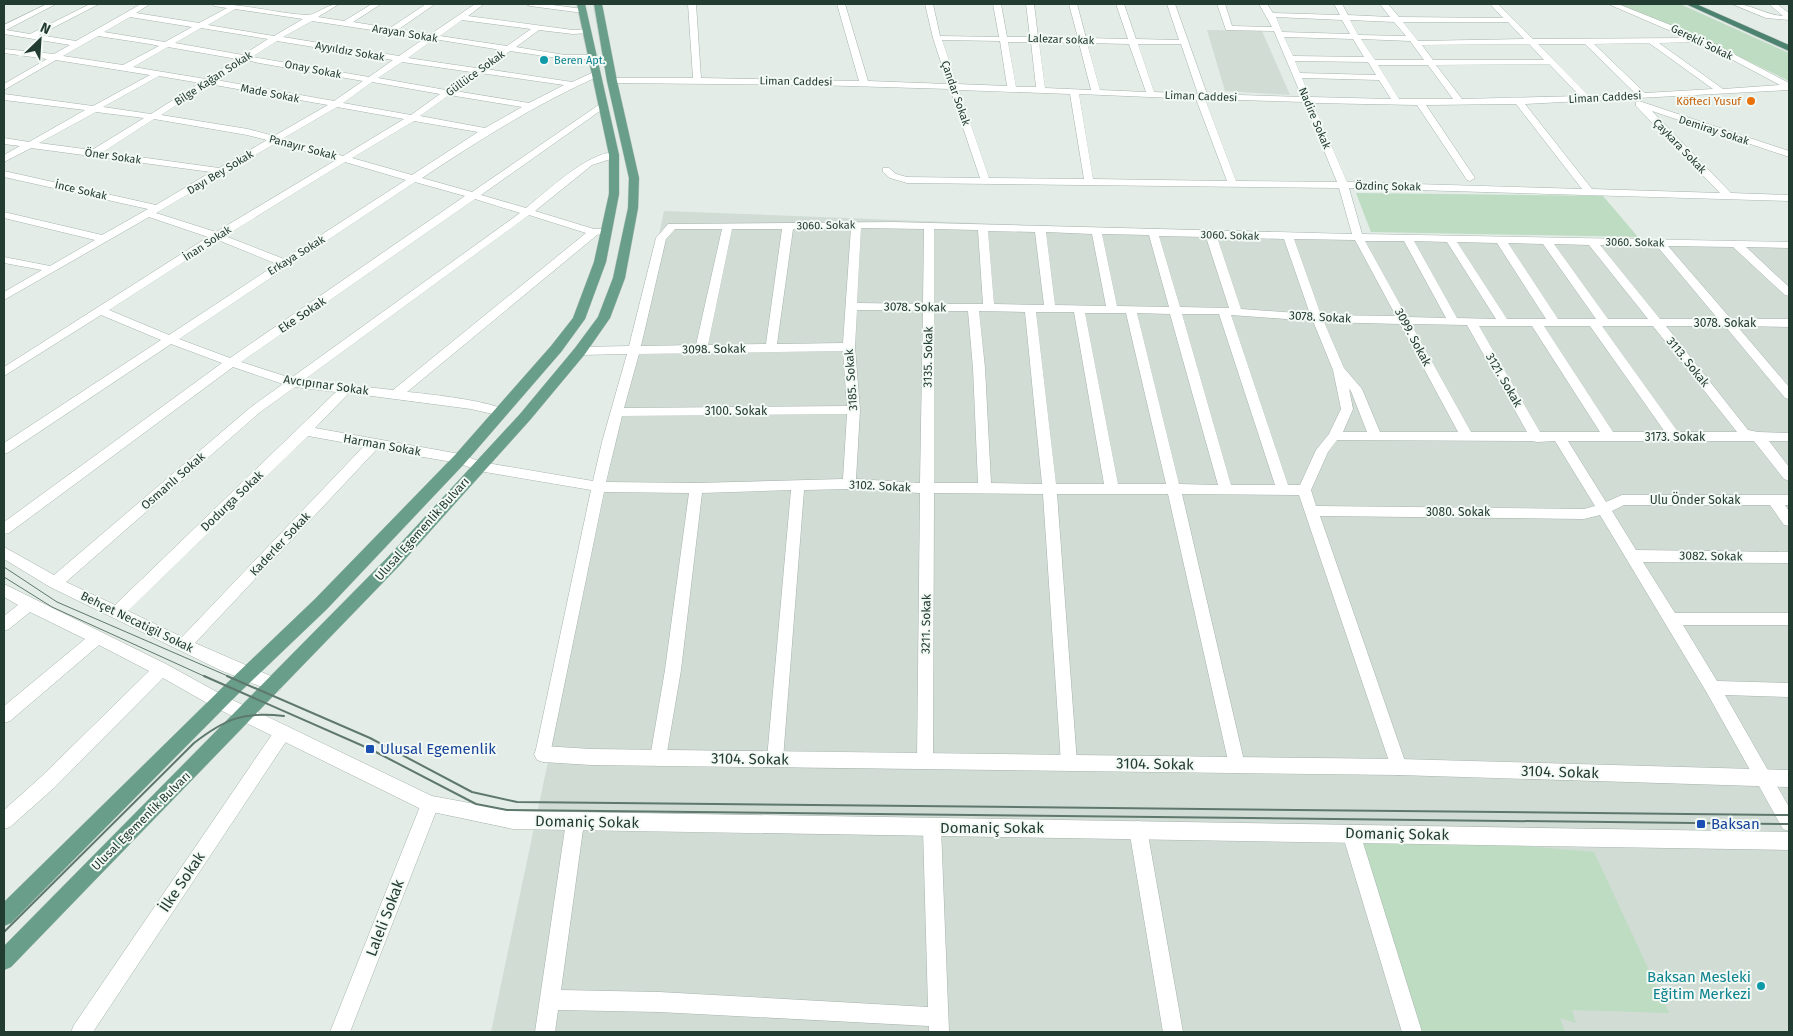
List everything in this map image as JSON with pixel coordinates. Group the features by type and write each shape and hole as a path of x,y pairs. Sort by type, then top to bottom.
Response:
{"highway":[{"path":"1690,4 1789,48"},
{"path":"1712,4 1747,19"}],"main road":[{"name":"Ulusal Egemenlik Bulvarı","path":"4,960 393,562 525,418 580,351 604,318 619,278 633,208 634,178 612,81 598,4"},
{"name":"Ulusal Egemenlik Bulvarı","path":"4,916 321,604 460,459 556,349 579,319 588,298 601,231 614,194 614,155 594,57 581,6"}],"street":[{"path":"4,30 52,4"},
{"path":"4,46 95,4"},
{"path":"6,83 146,4"},
{"name":"Arayan Sokak","path":"217,4 237,5 268,12 566,57 594,57"},
{"path":"268,12 282,4"},
{"name":"Bilge Kağan Sokak","path":"92,154 276,38 335,4"},
{"path":"346,24 377,4"},
{"path":"391,30 431,4"},
{"name":"Dayı Bey Sokak","path":"4,297 334,105 480,4"},
{"path":"530,4 581,6"},
{"path":"692,4 697,80"},
{"path":"841,4 864,82"},
{"name":"Çandar Sokak","path":"929,4 937,38 986,182"},
{"path":"997,4 1012,88"},
{"path":"1030,4 1041,90"},
{"path":"1073,4 1096,92"},
{"path":"1120,4 1151,94"},
{"path":"1171,4 1233,185"},
{"path":"1221,4 1229,28 1279,32 1415,41 1700,40"},
{"name":"Nadire Sokak","path":"1262,4 1271,15 1279,32 1344,185 1358,236"},
{"path":"1338,4 1371,62 1397,102"},
{"path":"1384,4 1415,41 1459,102"},
{"path":"1494,4 1587,98"},
{"name":"Gerekli Sokak","path":"1612,4 1700,40 1789,87"},
{"path":"1736,4 1772,17 1782,19 1789,17"},
{"path":"1773,4 1789,17"},
{"path":"125,68 237,5"},
{"name":"Ayyıldız Sokak","path":"129,14 400,59 571,84"},
{"path":"1271,15 1396,20 1509,20"},
{"path":"460,17 573,32 587,31"},
{"name":"Güllüce Sokak","path":"412,118 537,28"},
{"path":"4,30 77,44"},
{"name":"Onay Sokak","path":"96,33 530,106"},
{"name":"Lalezar sokak","path":"937,38 1034,38 1184,42"},
{"path":"1650,40 1721,91"},
{"path":"1587,41 1641,100"},
{"name":"Made Sokak","path":"4,52 54,57 205,83 237,86 486,131"},
{"path":"1290,58 1430,63 1550,62"},
{"path":"4,159 157,74"},
{"name":"Erkaya Sokak","path":"4,448 486,131 571,84 596,74"},
{"path":"1297,75 1382,78"},
{"name":"Liman Caddesi","path":"612,81 864,82 1074,92 1397,102 1518,101 1632,96"},
{"name":"Liman Caddesi","path":"1641,100 1721,91 1789,87"},
{"path":"1074,92 1089,182"},
{"name":"Çaykara Sokak","path":"1632,96 1641,100 1727,195"},
{"name":"Panayır Sokak","path":"4,97 154,116 248,132 527,212 601,231"},
{"name":"Demiray Sokak","path":"1641,100 1789,154"},
{"path":"1518,101 1590,192"},
{"path":"1420,102 1470,178"},
{"name":"Eke Sokak","path":"4,529 232,362 603,106"},
{"name":"İnan Sokak","path":"4,372 102,311 216,236 412,118"},
{"name":"Öner Sokak","path":"4,141 222,170"},
{"name":"Osmanlı Sokak","path":"55,583 255,410 527,212 589,163 614,155"},
{"name":"Özdinç Sokak","path":"886,170 893,176 907,180 1344,185 1789,198"},
{"name":"İnce Sokak","path":"4,174 60,185 153,211 284,263"},
{"path":"4,216 104,239"},
{"path":"701,349 728,225"},
{"name":"3060. Sokak","path":"634,350 661,238 672,226 856,225 983,229 1003,227 1288,236 1789,245"},
{"name":"3185. Sokak","path":"849,484 854,410 849,347 850,306 856,225"},
{"path":"771,348 788,226"},
{"name":"3135. Sokak","path":"928,488 926,359 929,307 929,227"},
{"path":"1040,228 1050,309"},
{"path":"983,229 989,308"},
{"path":"1096,230 1112,310"},
{"path":"396,394 601,231"},
{"path":"1153,232 1226,490"},
{"path":"1211,234 1230,311 1283,490"},
{"path":"1288,236 1317,318 1339,370 1347,409 1334,436 1322,450 1304,490 1400,767"},
{"name":"3099. Sokak","path":"1358,236 1467,437"},
{"path":"1407,238 1454,322"},
{"path":"1450,239 1504,322"},
{"path":"1500,239 1554,322"},
{"path":"1546,240 1675,438"},
{"name":"3113. Sokak","path":"1592,241 1744,433 1758,436 1789,476"},
{"path":"1660,243 1789,395"},
{"path":"1735,243 1789,293"},
{"path":"4,260 51,269"},
{"name":"3078. Sokak","path":"850,306 1230,311 1317,318 1454,322 1789,323"},
{"path":"973,308 979,368 985,488"},
{"path":"1030,309 1041,385 1050,489 1069,763"},
{"path":"1079,310 1112,489"},
{"path":"1131,310 1156,410 1172,489 1237,765"},
{"name":"Avcıpınar Sokak","path":"102,311 168,339 294,383 396,394 471,405 501,412"},
{"name":"3121. Sokak","path":"1470,322 1537,438"},
{"path":"1536,323 1610,438"},
{"name":"3098. Sokak","path":"580,351 849,347"},
{"path":"543,754 608,442 634,350"},
{"path":"1339,370 1356,389 1375,434"},
{"name":"Dodurga Sokak","path":"117,612 346,389"},
{"name":"3100. Sokak","path":"617,412 854,410"},
{"name":"Harman Sokak","path":"305,431 460,459"},
{"name":"3173. Sokak","path":"1334,436 1375,434 1537,438 1789,437"},
{"path":"1560,438 1713,688 1789,822"},
{"name":"Kaderler Sokak","path":"184,645 375,444"},
{"name":"3102. Sokak","path":"460,459 480,466 600,486 696,488 849,484 928,488 1304,490"},
{"path":"775,759 798,485"},
{"path":"658,758 673,670 696,488"},
{"name":"3211. Sokak","path":"925,761 928,488"},
{"name":"Ulu Önder Sokak","path":"1604,509 1622,500 1789,500"},
{"path":"1774,500 1789,521"},
{"name":"3080. Sokak","path":"1311,511 1584,514 1604,509"},
{"name":"Behçet Necatigil Sokak","path":"4,552 55,583 248,675 274,685"},
{"name":"3082. Sokak","path":"1633,556 1789,557"},
{"path":"4,590 161,669 220,702"},
{"path":"4,626 29,604"},
{"path":"1670,619 1789,619"},
{"path":"4,716 98,637"},
{"path":"4,821 48,782 161,669"},
{"path":"1713,688 1789,690"},
{"name":"Domaniç Sokak","path":"220,702 247,713 430,804 513,820 1789,841"},
{"name":"İlke Sokak","path":"81,1032 283,732"},
{"name":"3104. Sokak","path":"543,754 658,758 1400,767 1789,779"},
{"name":"Laleli Sokak","path":"340,1032 430,804"},
{"path":"545,1032 574,822"},
{"path":"550,1000 659,1002 938,1025 932,828"},
{"path":"1138,829 1173,1032"},
{"path":"1351,833 1412,1032"}],"shaded area":[{"path":"1207,30 1262,31 1290,95 1225,91"},
{"path":"664,211 1364,238 1789,245 1789,1032 491,1032"}],"green space":[{"path":"1618,4 1680,4 1789,53 1789,81 1703,39"},
{"path":"1356,193 1603,196 1638,237 1371,232"},
{"path":"1357,844 1501,844 1594,852 1669,1013 1572,1010 1576,1023 1560,1018 1565,1032 1415,1032"}],"tram line":[{"path":"4,567 57,602 230,677"},
{"path":"4,577 52,607 206,677"},
{"path":"204,676 370,749 476,804 507,810 1789,824"},
{"path":"227,676 370,738 472,792 517,802 1789,815"},
{"path":"4,932 194,743 216,728 236,719 257,715 284,716"}],"place":[{"name":"Beren Apt.","path":"544,60"},
{"name":"Köfteci Yusuf","path":"1751,101"},
{"name":"Ulusal Egemenlik","path":"370,749"},
{"name":"Baksan","path":"1701,824"},
{"name":"Baksan Mesleki Eğitim Merkezi","path":"1761,986"}]}
